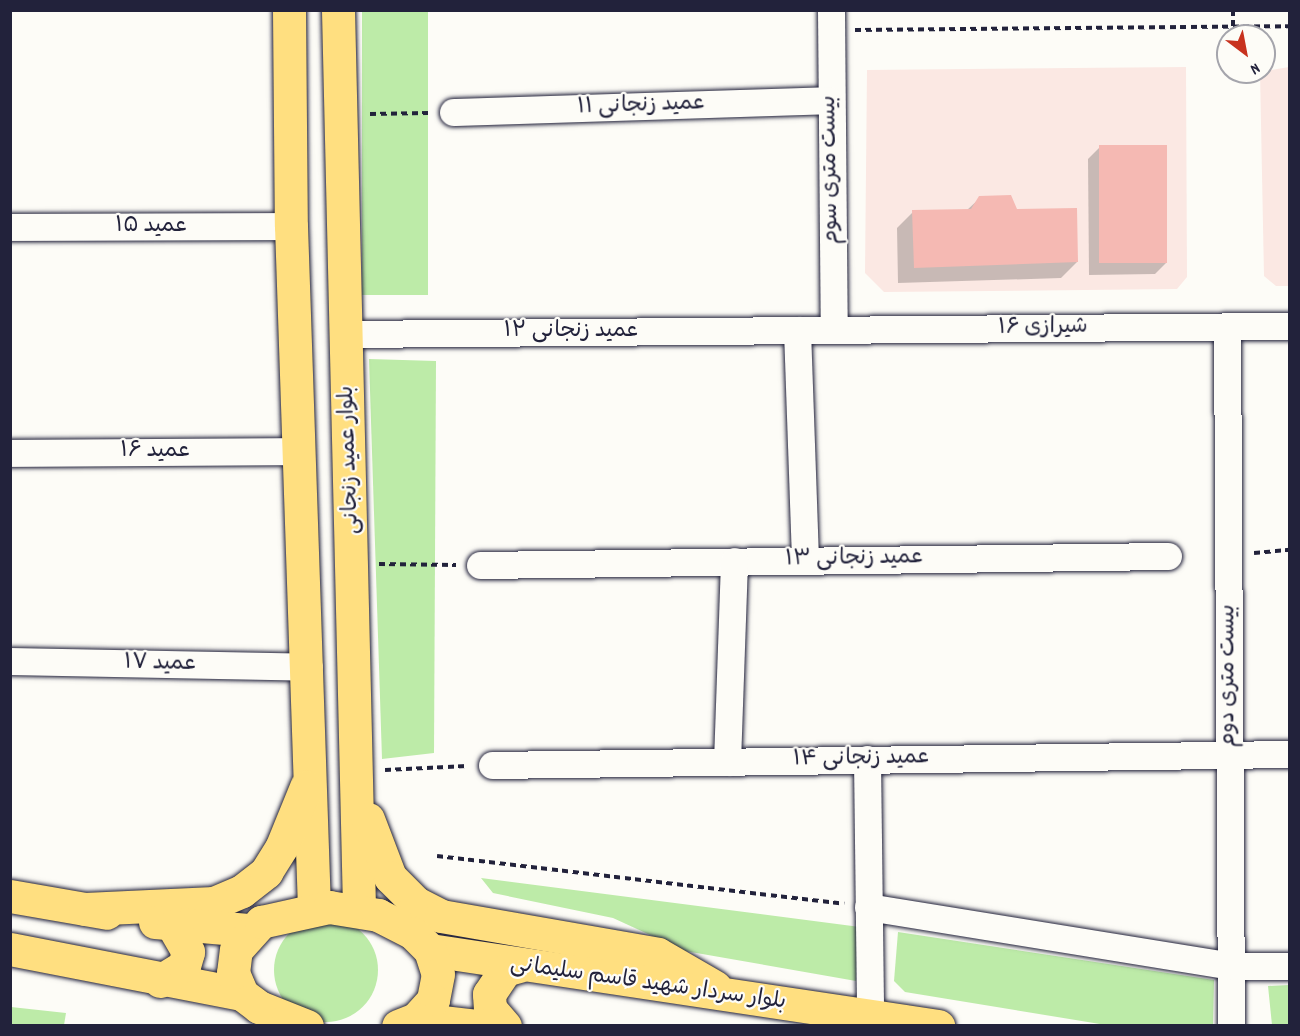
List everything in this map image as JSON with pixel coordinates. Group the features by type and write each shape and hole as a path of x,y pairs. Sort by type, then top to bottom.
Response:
{"main road":[{"path":"289,10 291,226 309,667 314,908"},
{"name":"بلوار عمید زنجانی","path":"338,10 336,115 355,564 359,910"},
{"path":"357,771 374,844 390,877 416,903 472,923 658,954 729,996"},
{"path":"85,909 214,903 242,891 266,872 282,846 311,774"},
{"path":"313,852 331,872 351,868 359,857"},
{"path":"10,896 173,926 248,930 287,912 314,908 359,910 396,923 430,950 438,974 433,1000 407,1022"},
{"path":"160,981 184,966 188,952 173,926"},
{"path":"242,994 233,973 236,950 248,930"},
{"path":"10,949 160,981 242,994 259,1007 307,1026"},
{"name":"بلوار سردار شهید قاسم سلیمانی","path":"430,950 519,966 938,1026"},
{"path":"505,1026 490,1009 489,994 499,975 519,966"},
{"path":"407,1022 477,1026"}],"street":[{"name":"بیست متری سوم","path":"831,20 829,100 834,330"},
{"name":"عمید زنجانی ۱۱","path":"453,112 829,100"},
{"name":"عمید ۱۵","path":"10,227 291,226"},
{"name":"شیرازی ۱۶","path":"797,330 1290,326"},
{"name":"بیست متری دوم","path":"1227,327 1231,1026"},
{"name":"عمید زنجانی ۱۲","path":"345,334 797,330"},
{"path":"797,330 805,560"},
{"name":"عمید ۱۶","path":"10,453 300,451"},
{"name":"عمید زنجانی ۱۳","path":"480,565 1168,556"},
{"path":"727,762 734,561"},
{"name":"عمید ۱۷","path":"10,661 309,667"},
{"name":"عمید زنجانی ۱۴","path":"492,765 1290,754"},
{"path":"867,759 870,1016"},
{"path":"868,907 1231,966 1290,966"}],"path":[{"path":"831,20 1216,27"},
{"path":"336,115 453,112"},
{"path":"1228,554 1290,550"},
{"path":"355,564 480,565"},
{"path":"357,771 492,765"},
{"path":"437,856 868,907"}],"shaded area":[{"path":"1186,67 1187,277 1177,289 884,292 865,273 867,70"},
{"path":"1289,67 1289,286 1276,286 1264,276 1260,84 1276,84 1276,69"}],"green space":[{"path":"362,11 428,11 428,295 362,295"},
{"path":"369,359 436,361 434,753 382,759"},
{"path":"481,878 860,927 856,981 685,951 613,918 493,893"},
{"path":"326,918 346,922 363,933 374,950 378,970 374,990 363,1007 346,1018 326,1022 306,1018 289,1007 278,990 274,970 278,950 289,933 306,922"},
{"path":"898,932 1214,980 1213,1025 1106,1025 905,992 894,981"},
{"path":"1289,985 1289,1025 1272,1025 1268,986"},
{"path":"11,1007 66,1013 64,1025 11,1025"}],"building":[{"path":"1099,145 1167,145 1167,263 1099,263"},
{"path":"1011,195 1017,209 1077,208 1078,262 914,268 912,210 971,209 979,196"}]}
